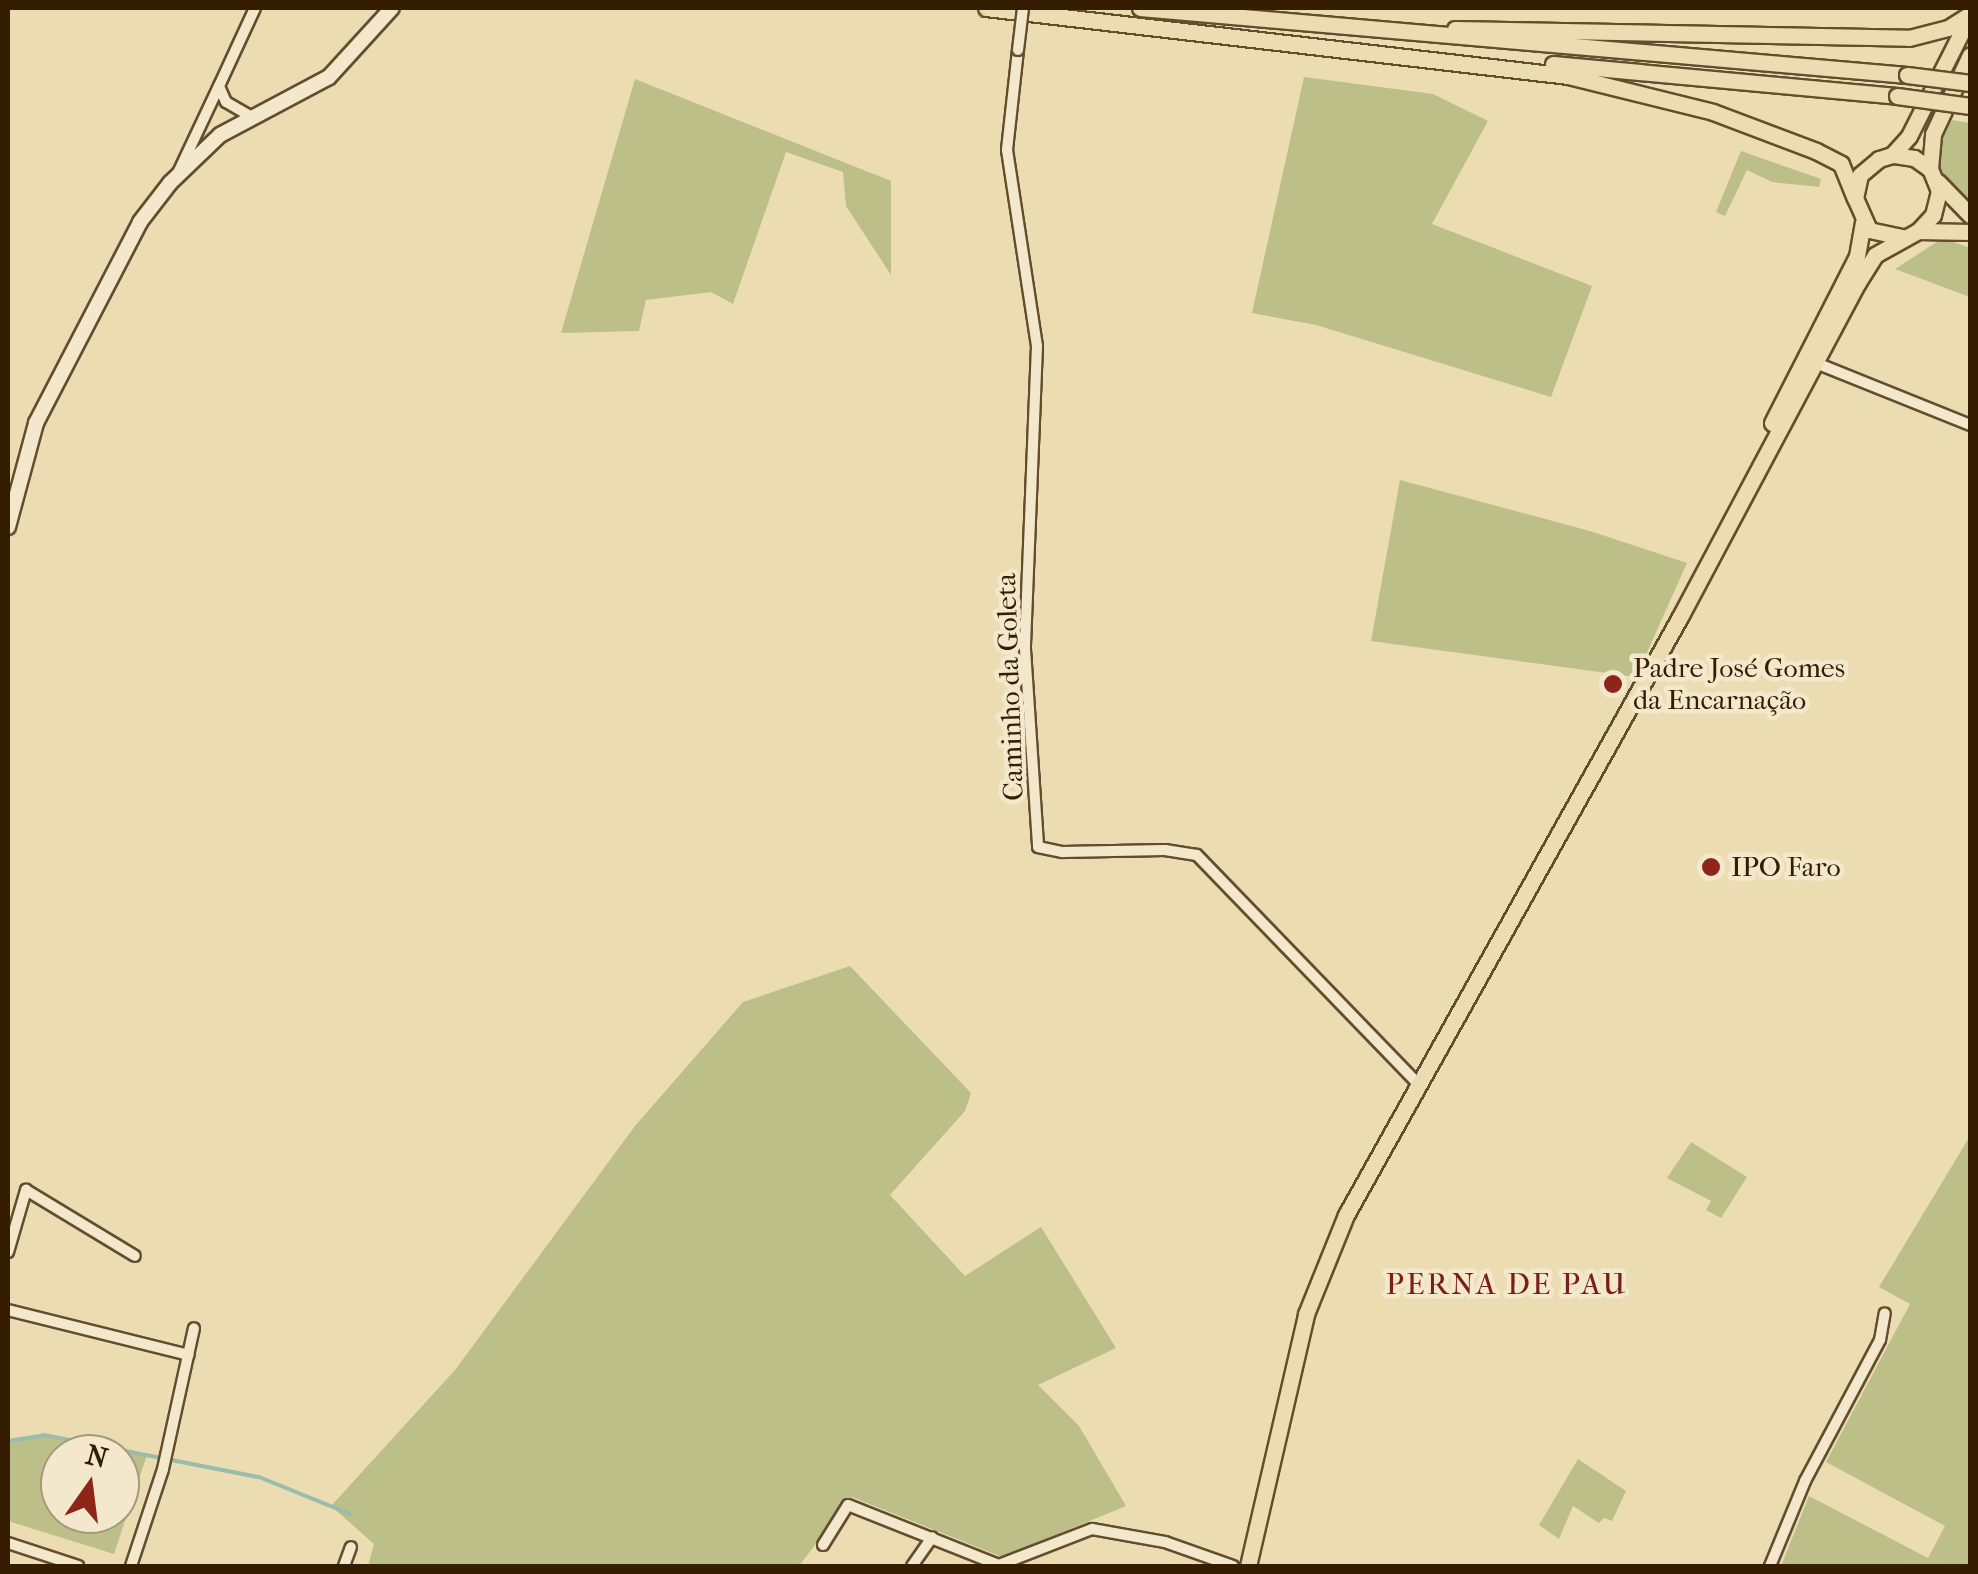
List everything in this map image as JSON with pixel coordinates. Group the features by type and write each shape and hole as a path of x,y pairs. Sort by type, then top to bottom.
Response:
{"main road":[{"path":"986,8 1568,76 1713,112 1841,164 1860,217 1878,234 1970,232"},
{"path":"1140,8 1970,83"},
{"path":"1236,17 1540,32 1909,38 1936,32 1970,14"},
{"path":"1716,548 1772,424 1858,256 1860,217 1855,198 1860,175 1868,165 1892,154 1909,136 1970,14"},
{"path":"1355,50 1897,96 1970,106"},
{"path":"1248,1566 1306,1314 1346,1215 1875,255 1910,234 1938,204 1933,134 1970,55"},
{"path":"1892,154 1914,158 1970,214"}],"street":[{"path":"177,176 255,8"},
{"path":"8,527 36,423 140,222 177,176 220,136 329,77 392,8"},
{"name":"Caminho da Goleta","path":"1023,8 1006,150 1037,346 1025,649 1038,848 1062,852 1165,850 1197,855 1418,1084"},
{"path":"220,86 226,102 252,118"},
{"path":"1816,363 1970,425"},
{"path":"8,1252 26,1190 135,1256"},
{"path":"8,1310 188,1355"},
{"path":"1770,1566 1805,1481 1880,1340 1885,1313"},
{"path":"131,1566 168,1448 194,1328"},
{"path":"823,1545 848,1505 999,1565 1092,1529 1165,1542 1234,1566"},
{"path":"912,1566 932,1536"},
{"path":"8,1543 78,1566"},
{"path":"344,1566 351,1547"}],"green space":[{"path":"1304,77 1433,94 1488,121 1432,224 1592,286 1551,397 1316,325 1252,313"},
{"path":"635,79 891,181 891,275 846,206 843,172 786,152 733,304 711,292 646,300 639,331 561,333"},
{"path":"1952,120 1970,123 1970,204 1955,194 1938,165 1940,144"},
{"path":"1741,151 1821,179 1819,187 1772,182 1747,170 1725,216 1716,212"},
{"path":"1943,238 1970,248 1970,297 1895,269"},
{"path":"1400,480 1590,531 1687,563 1636,677 1371,641"},
{"path":"850,966 971,1093 965,1111 890,1195 965,1276 1041,1227 1116,1348 1038,1385 1079,1426 1126,1506 1002,1557 852,1497 799,1566 368,1566 374,1544 331,1506 455,1370 635,1126 743,1002"},
{"path":"1970,1136 1970,1566 1781,1566 1809,1496 1928,1558 1945,1526 1826,1462 1910,1304 1879,1287"},
{"path":"1691,1142 1747,1177 1721,1218 1706,1210 1711,1201 1667,1178"},
{"path":"40,1436 40,1531 8,1521 8,1441"},
{"path":"140,1454 147,1455 140,1476"},
{"path":"1578,1459 1626,1491 1612,1521 1604,1518 1599,1523 1573,1506 1559,1539 1539,1525"},
{"path":"50,1534 121,1534 114,1554"}],"waterway":[{"path":"8,1441 44,1435 259,1477 350,1514"}],"place":[{"name":"Padre José Gomes da Encarnação","path":"1613,684"},
{"name":"IPO Faro","path":"1711,867"}],"district":[{"name":"PERNA DE PAU","path":"1507,1285"}]}
